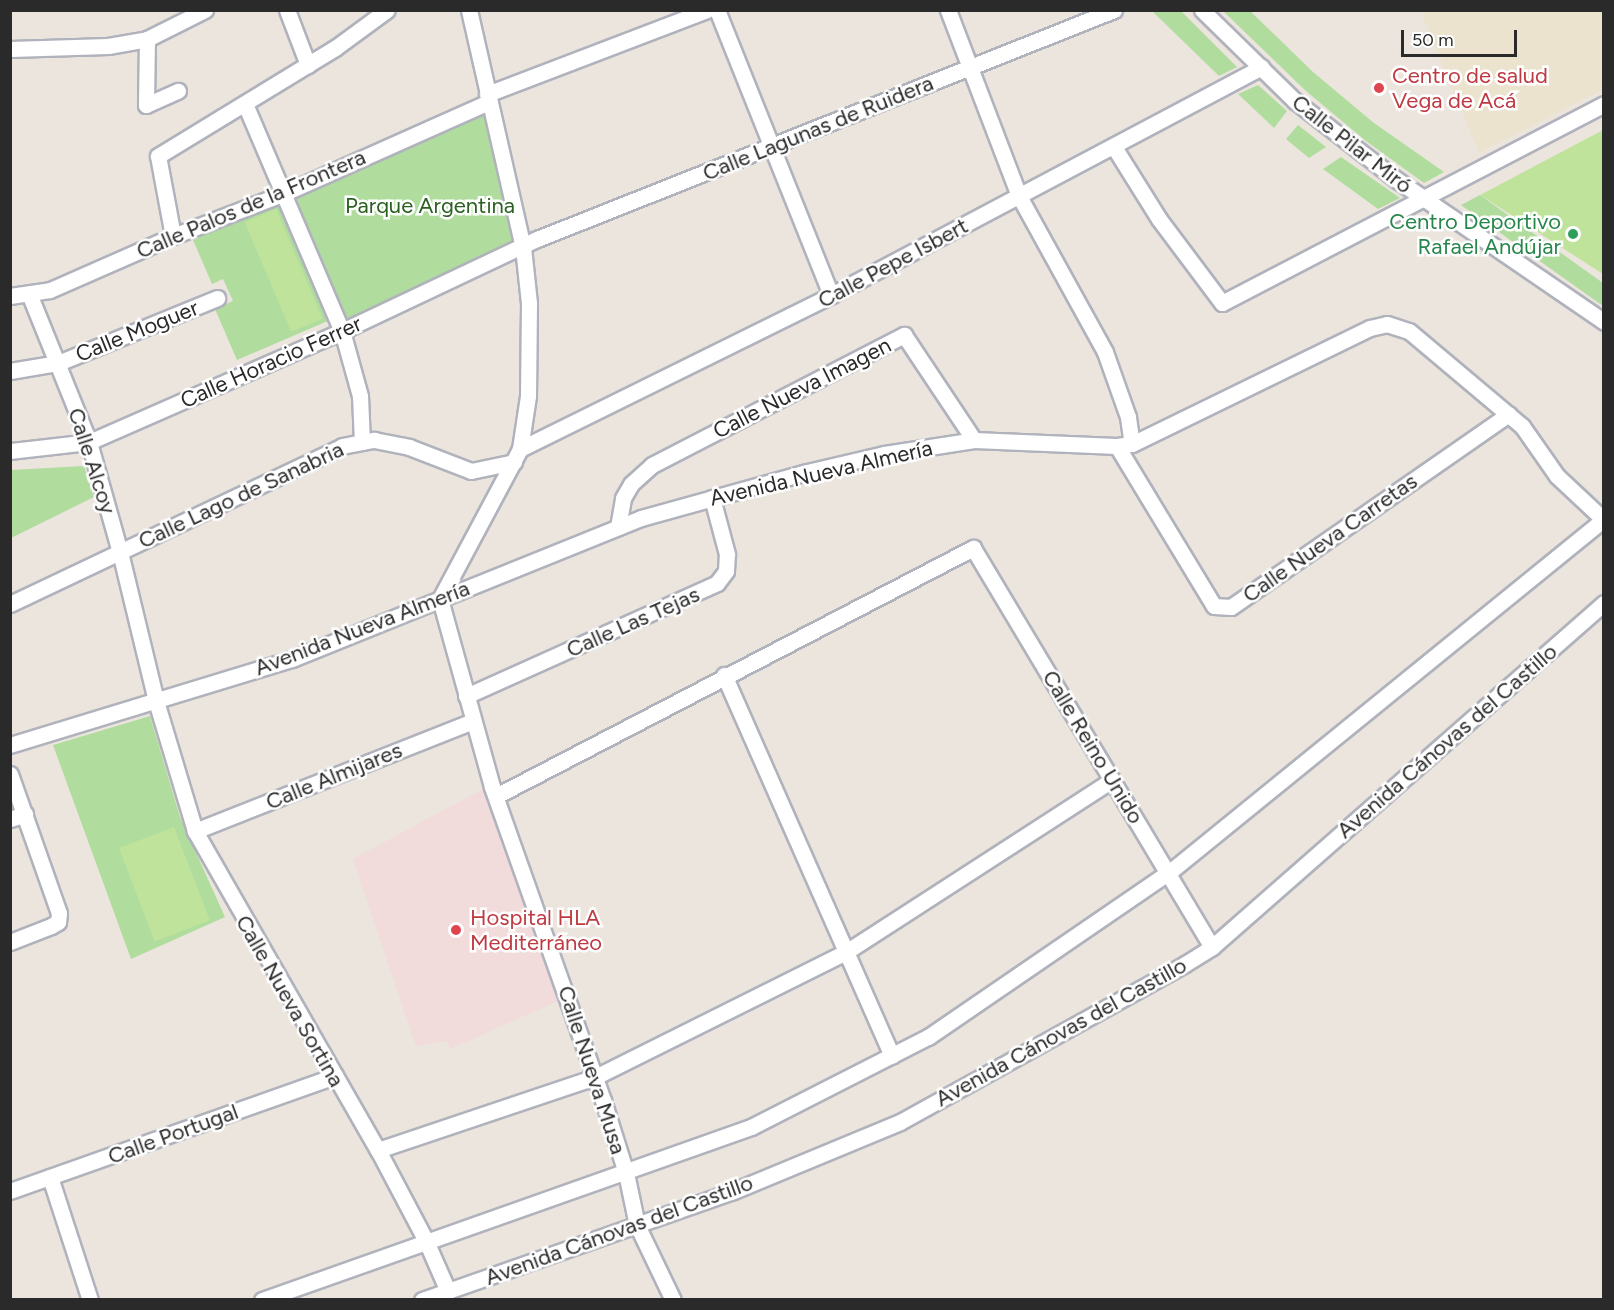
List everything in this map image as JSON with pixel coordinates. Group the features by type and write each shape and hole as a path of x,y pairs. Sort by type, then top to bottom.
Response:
{"street":[{"path":"287,10 308,65"},
{"path":"172,236 158,156 308,65 387,10"},
{"path":"440,598 517,456 528,396 529,303 523,248 469,10"},
{"name":"Calle Palos de la Frontera","path":"10,296 30,296 172,236 282,194 488,98 707,10"},
{"path":"717,10 831,296"},
{"path":"948,10 1019,196 1105,352 1124,405 1125,445"},
{"name":"Calle Lagunas de Ruidera","path":"523,248 1114,10"},
{"name":"Calle Pilar Miró","path":"1202,10 1296,101 1424,201 1604,322"},
{"path":"10,49 108,46 147,39 203,11"},
{"path":"147,39 146,105 178,91"},
{"name":"Calle Pepe Isbert","path":"517,456 831,296 1261,67"},
{"path":"245,104 342,331 360,396 362,442"},
{"path":"1114,147 1159,219 1222,303 1424,201 1604,104"},
{"name":"Calle Horacio Ferrer","path":"10,451 89,442 342,331 523,248"},
{"name":"Calle Alcoy","path":"30,296 89,442 120,552 156,701"},
{"name":"Calle Moguer","path":"10,371 58,363 217,298"},
{"name":"Avenida Nueva Almería","path":"10,745 292,659 618,527 712,498 884,454 974,440 1125,445 1370,328 1387,324 1409,331 1509,414 1522,426 1557,476 1603,520"},
{"name":"Calle Nueva Imagen","path":"618,527 623,498 631,484 652,465 904,335 974,440"},
{"name":"Calle Nueva Carretas","path":"1125,445 1214,606 1231,607 1509,414"},
{"name":"Calle Lago de Sanabria","path":"10,604 342,446 374,440 409,447 471,471 517,456"},
{"name":"Calle Las Tejas","path":"466,696 717,583 726,571 727,554 712,498"},
{"path":"262,1299 626,1173 751,1127 928,1037 1167,873 1603,520"},
{"name":"Calle Reino Unido","path":"724,675 973,548 1212,947"},
{"name":"Calle Nueva Musa","path":"440,598 496,796 595,1077 626,1173 637,1226 674,1299"},
{"name":"Avenida Cánovas del Castillo","path":"422,1299 731,1192 900,1122 1212,947 1604,603"},
{"path":"496,796 724,675 892,1056"},
{"name":"Calle Nueva Sortina","path":"156,701 195,831 378,1150 426,1241 448,1291"},
{"name":"Calle Almijares","path":"195,831 473,721"},
{"path":"10,774 59,913 58,922 10,942"},
{"path":"378,1150 595,1077 846,952 1112,780"},
{"path":"10,819 25,814"},
{"name":"Calle Portugal","path":"10,1191 334,1076"},
{"path":"50,1178 90,1299"}],"shaded area":[{"path":"1431,11 1603,11 1603,89 1479,153 1422,15"},
{"name":"Hospital HLA Mediterráneo","path":"485,788 560,1000 450,1049 447,1041 416,1046 353,859"}],"green space":[{"path":"1152,11 1181,11 1237,67 1219,76"},
{"path":"1223,11 1250,11 1313,72 1374,123 1444,172 1424,183 1366,141 1306,91"},
{"path":"1258,85 1287,111 1274,128 1238,94"},
{"name":"Parque Argentina","path":"484,110 514,241 507,244 508,249 347,319 344,314 237,360 215,309 233,301 223,279 212,284 193,240"},
{"path":"1298,125 1326,147 1309,158 1286,139"},
{"name":"Centro Deportivo Rafael Andújar","path":"1603,130 1603,274 1480,195"},
{"path":"1341,157 1400,198 1378,209 1323,169"},
{"path":"1480,195 1603,283 1603,306 1461,205"},
{"path":"276,209 322,319 291,332 245,222"},
{"path":"84,466 94,497 11,538 11,470"},
{"path":"150,716 180,817 225,917 131,959 53,745"},
{"path":"174,827 210,920 155,942 119,848"}],"place":[{"name":"Centro de salud Vega de Acá","path":"1379,88"},
{"name":"Centro Deportivo Rafael Andújar","path":"1573,234"},
{"name":"Hospital HLA Mediterráneo","path":"456,930"}]}
